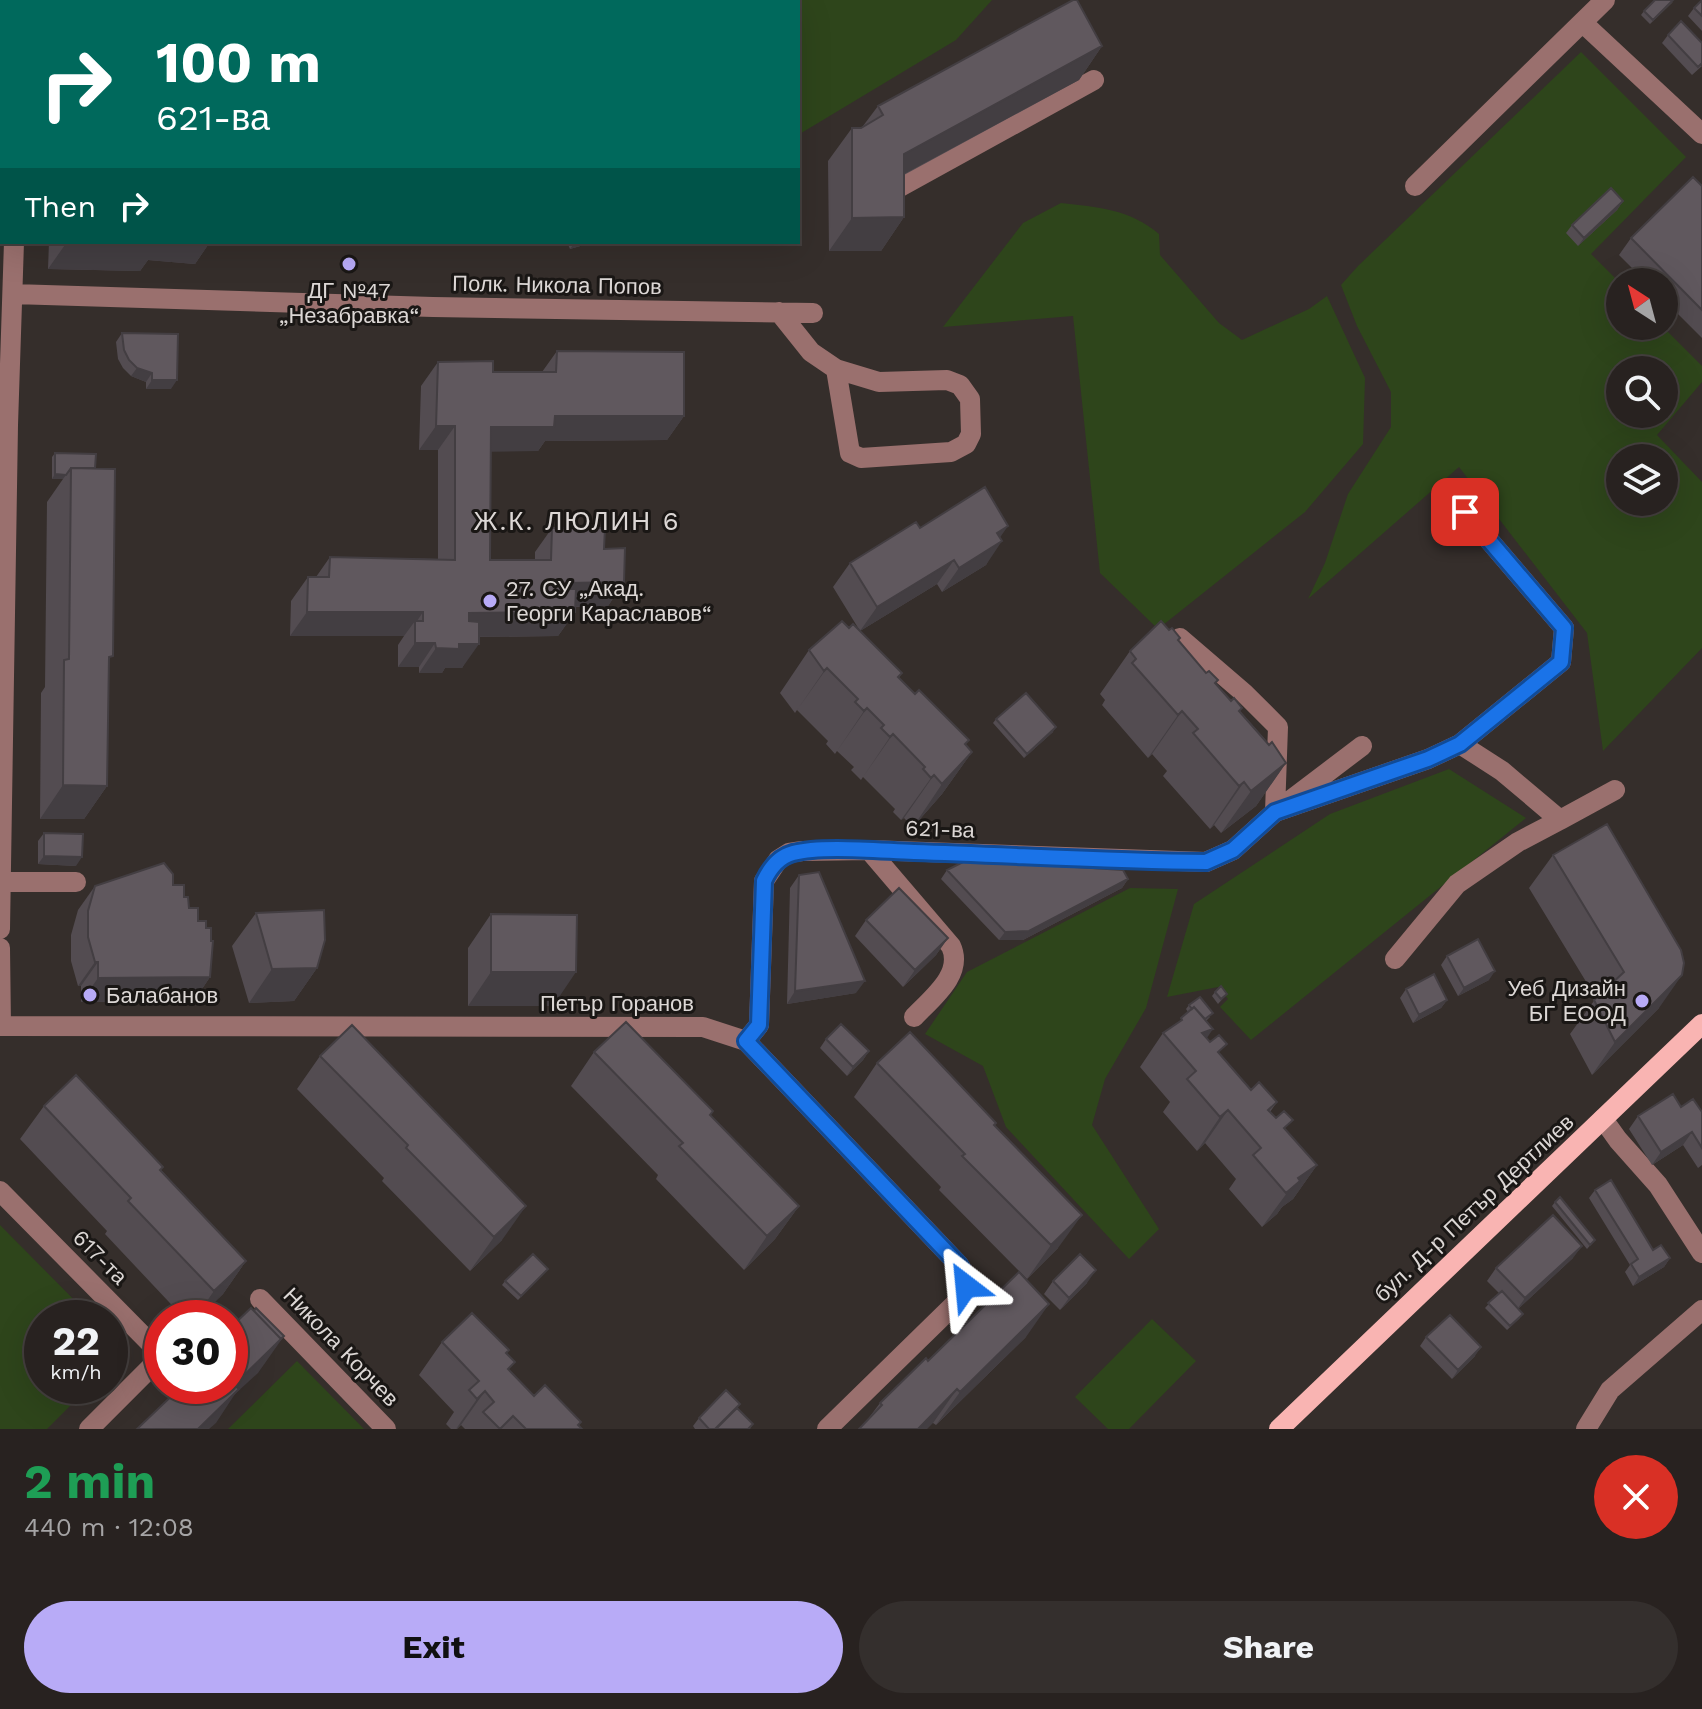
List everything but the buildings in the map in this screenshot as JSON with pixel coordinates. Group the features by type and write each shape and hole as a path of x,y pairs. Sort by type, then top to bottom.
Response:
{"main road":[{"name":"бул. Д-р Петър Дертлиев","path":"1288,1426 1702,1024"}],"street":[{"path":"1415,186 1605,0"},
{"path":"1583,23 1702,134"},
{"path":"889,193 1094,80"},
{"path":"0,929 14,244"},
{"name":"Полк. Никола Попов","path":"13,294 433,307 813,313"},
{"path":"779,312 811,352 836,369 879,382 947,380 960,385 970,399 971,434 966,444 951,452 861,458 850,453 836,369"},
{"path":"1180,638 1278,727 1275,812 1428,759 1460,744 1561,662 1564,628 1465,512"},
{"path":"1460,744 1502,771 1560,820"},
{"name":"621-ва","path":"746,1041 759,1025 764,881 769,870 789,853 869,850 1206,862 1233,850 1275,812 1362,746"},
{"path":"1395,959 1457,884 1518,842 1615,790"},
{"path":"869,850 951,946 955,956 954,967 944,985 914,1017"},
{"path":"1,882 76,882"},
{"path":"0,948 0,1026"},
{"name":"Петър Горанов","path":"0,1026 703,1027 746,1041 959,1265 967,1278 964,1294 959,1300 827,1429"},
{"path":"1603,1119 1658,1185 1702,1253"},
{"name":"617-та","path":"0,1191 156,1349 155,1363 89,1429"},
{"name":"Никола Корчев","path":"260,1299 386,1429"},
{"path":"1586,1429 1610,1390 1702,1310"}],"green space":[{"path":"800,0 992,0 956,40 800,134"},
{"path":"1581,52 1686,157 1591,254 1606,269 1606,340 1676,340 1702,366 1702,382 1678,410 1678,356 1606,356 1606,428 1663,428 1657,435 1666,444 1606,444 1606,516 1678,516 1678,457 1702,482 1702,648 1603,751 1587,633 1459,467 1308,599 1325,563 1348,494 1391,427 1391,392 1357,326 1341,285"},
{"path":"1061,203 1125,214 1159,234 1160,255 1219,323 1242,340 1309,309 1327,296 1365,378 1363,444 1305,512 1158,629 1100,573 1073,316 943,327 1023,223"},
{"path":"1449,769 1526,818 1251,1040 1220,1007 1228,999 1218,987 1167,997 1194,904 1330,814"},
{"path":"1130,888 1178,889 1146,1008 1105,1079 1092,1125 1159,1229 1129,1259 1006,1127 983,1066 925,1034 967,972"},
{"path":"0,1225 74,1300 24,1300 24,1404 72,1404 47,1429 0,1429"},
{"path":"1152,1319 1196,1361 1129,1429 1108,1429 1075,1397"},
{"path":"297,1361 364,1429 228,1429"}],"place":[{"name":"ДГ №47 „Незабравка“","path":"349,264"},
{"name":"27. СУ „Акад. Георги Караславов“","path":"490,601"},
{"name":"Балабанов","path":"90,995"},
{"name":"Уеб Дизайн БГ ЕООД","path":"1642,1001"}],"district":[{"name":"Ж.К. ЛЮЛИН 6","path":"577,521"}],"route":[{"path":"966,1286 967,1278 959,1265 746,1041 759,1025 764,881 769,870 789,853 802,851 869,850 1206,862 1233,850 1275,812 1428,759 1460,744 1561,662 1564,628 1465,512"}]}
